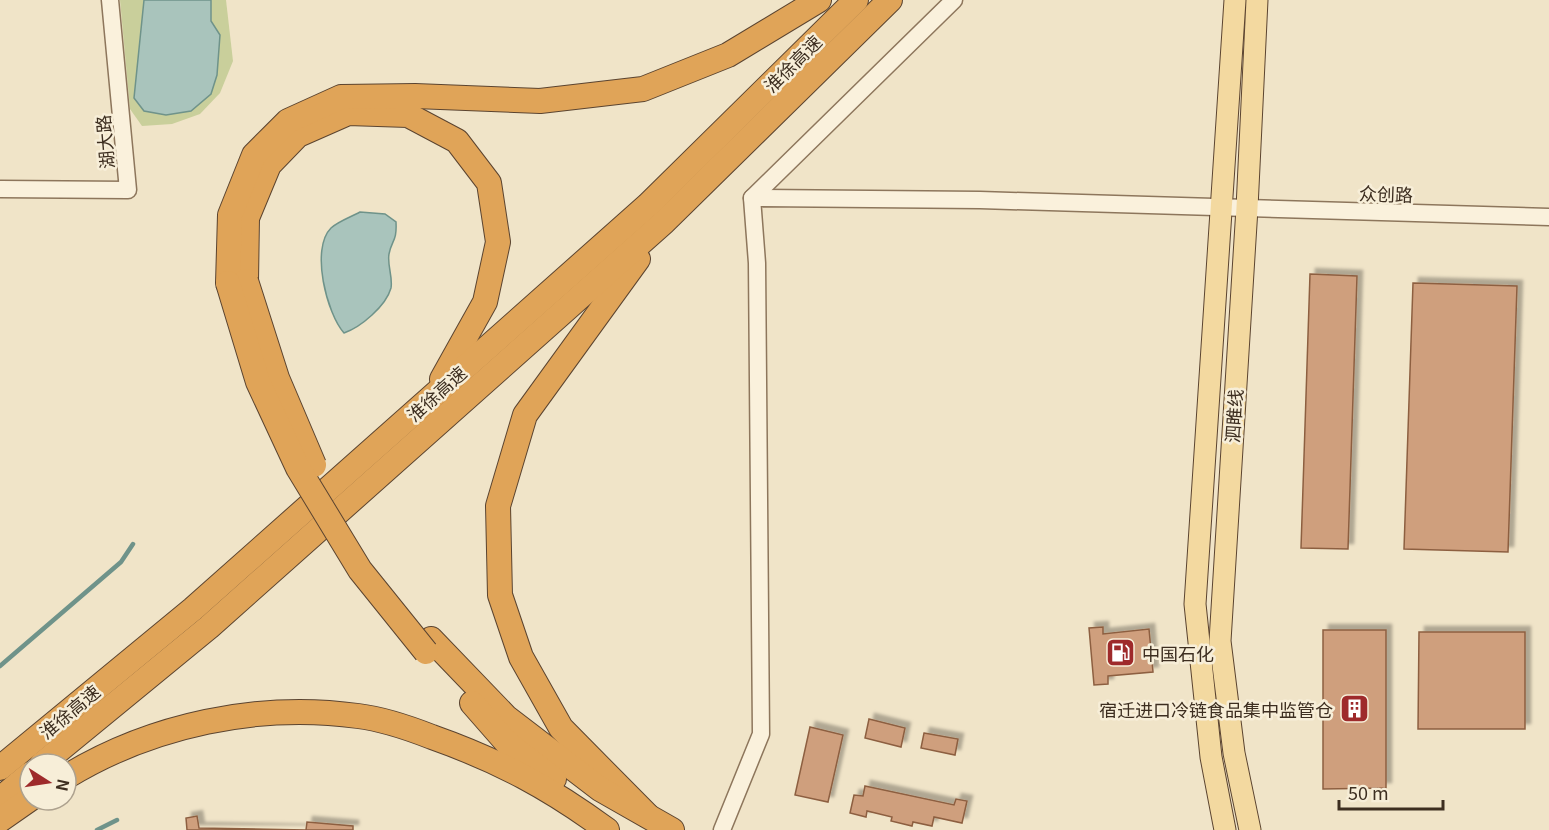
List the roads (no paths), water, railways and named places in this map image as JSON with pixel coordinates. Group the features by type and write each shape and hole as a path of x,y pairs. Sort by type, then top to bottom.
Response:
{"highway":[{"path":"614,830 588,804 507,743 428,646 360,570 298,468 258,382 237,282 230,215 254,155 288,121 341,97 415,96 540,101 643,89 728,55 819,0"},
{"name":"淮徐高速","path":"0,768 193,609 648,205 856,0"},
{"name":"淮徐高速","path":"57,752 209,627 664,222 890,0"},
{"path":"237,282 247,218 269,165 298,135 348,113 408,115 457,141 489,183 498,242 485,302 432,396"},
{"path":"647,815 561,728 521,657 500,595 498,506 525,415 664,222"},
{"path":"428,646 506,717 600,789 672,830"},
{"path":"78,770 91,762 168,731 243,714 299,712 359,716 411,729 486,756 558,794 608,830"},
{"path":"0,799 18,784"},
{"path":"0,820 18,807"}],"main road":[{"name":"泗睢线","path":"1225,830 1210,757 1195,604 1235,0"},
{"name":"泗睢线","path":"1250,830 1234,753 1220,641 1247,208 1257,0"},
{"path":"1220,803 1220,830"},
{"path":"1245,808 1255,830"}],"street":[{"name":"湖大路","path":"0,189 128,190 110,0"},
{"path":"722,830 761,734 757,263 752,198 954,0"},
{"name":"众创路","path":"752,198 1222,207 1549,217"}],"water":[{"path":"144,0 211,0 211,21 220,35 217,75 211,94 191,111 166,115 144,111 134,98"},
{"path":"360,212 385,214 396,222 395,237 389,258 391,288 384,302 372,315 344,333 332,312 327,297 321,265 322,251 325,238 331,228"}],"waterway":[{"path":"0,666 121,562 133,544"},
{"path":"97,830 117,820"}],"place":[{"name":"中国石化","path":"1121,653"},
{"name":"宿迁进口冷链食品集中监管仓","path":"1354,709"}]}
